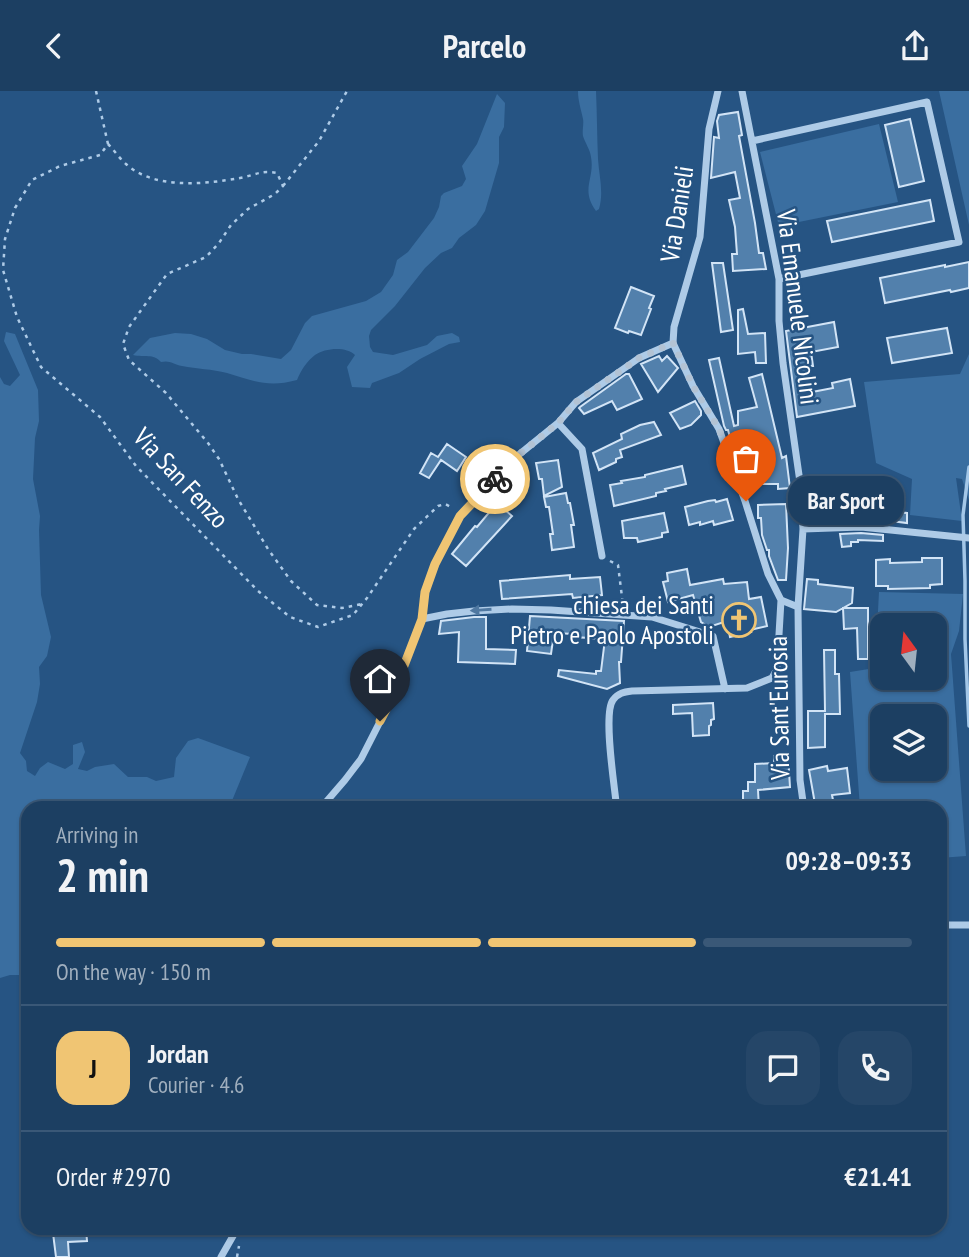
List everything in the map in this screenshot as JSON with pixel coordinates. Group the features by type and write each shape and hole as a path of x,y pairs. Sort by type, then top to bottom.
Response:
{"street":[{"name":"Via Danieli","path":"673,343 674,327 700,237 709,128 718,91"},
{"name":"Via Emanuele Nicolini","path":"742,91 779,279 782,363 800,482 803,529 798,607"},
{"path":"752,141 928,102 959,243 779,279"},
{"path":"327,801 361,759 390,702 422,619 425,592 435,564 460,516 516,457 558,423 576,402 639,358 673,343 693,386 719,429 746,501 768,574 781,600 777,669 772,678 747,688 632,691 619,694 610,703 609,725 616,801"},
{"path":"558,423 582,449 602,556"},
{"path":"803,529 861,527 969,538"},
{"path":"781,600 798,607"},
{"name":"Via Sant'Eurosia","path":"798,607 800,780 803,801"},
{"path":"422,619 447,614 512,609 652,617 713,636 725,688"},
{"path":"947,925 969,925"},
{"path":"221,1257 234,1235"}],"path":[{"path":"96,91 108,144 127,166 162,181 191,184 243,178 265,170 276,173 283,186"},
{"path":"347,91 319,141 283,186 275,194 248,209 231,225 206,257 167,274 129,327 123,344 129,360 166,393 208,443 268,549 291,581 317,605 342,608 362,604"},
{"name":"Via San Fenzo","path":"108,144 100,155 60,166 32,180 15,208 5,239 3,270 17,317 41,367 100,417 136,466 258,591 290,617 318,627 353,615 414,529 438,506 448,505 460,516"},
{"path":"618,565 625,615"}],"shaded area":[{"path":"578,91 596,91 601,190 599,209 596,211 588,190 592,165 590,151 583,136"},
{"path":"939,91 969,91 969,225"},
{"path":"497,94 505,103 504,127 499,137 499,163 485,211 476,225 459,238 452,248 441,253 425,268 395,306 371,330 369,336 373,352 393,355 427,345 437,336 452,333 459,337 460,342 449,344 399,373 372,383 370,388 352,387 347,367 355,355 341,349 319,353 302,369 297,380 278,383 261,383 221,372 133,355 150,338 175,333 207,339 225,350 281,359 291,350 305,323 312,316 366,301 381,292 393,275 397,260 408,252 434,218 441,196 462,186 466,179 462,166 477,144"},
{"path":"879,124 898,202 779,226 760,152"},
{"path":"6,332 15,334 38,390 39,421 35,438 33,479 40,516 41,595 51,637 47,656 39,667 37,702 20,753 26,761 27,771 35,776 48,762 65,769 73,764 73,745 82,742 85,752 78,769 87,771 114,764 128,777 147,777 156,781 174,777 176,758 188,741 198,738 250,757 232,801 21,801 21,972 19,975 0,978 0,377 4,384 10,386 20,375 4,341"},
{"path":"969,354 969,500 962,479 956,478 962,521 910,515 912,479 876,463 864,382 960,374"},
{"path":"879,592 963,594 959,631 951,654 966,856 947,857 947,801 859,801 850,672 870,669 870,690 947,690 947,613 878,613"}],"building":[{"path":"738,112 742,135 739,136 759,253 763,253 766,269 733,271 732,254 737,254 729,200 740,198 735,172 711,178 714,137 719,138 719,115"},
{"path":"910,119 924,181 899,187 885,125"},
{"path":"930,200 934,221 832,242 827,221"},
{"path":"969,262 969,288 885,303 880,278"},
{"path":"712,263 723,263 733,330 721,332"},
{"path":"631,287 654,296 641,335 615,328"},
{"path":"743,309 748,334 765,333 766,363 756,363 755,352 738,354 738,310"},
{"path":"834,322 838,347 811,352 813,366 809,366 812,392 833,388 832,383 850,379 855,406 797,417 786,331"},
{"path":"947,328 952,353 892,363 887,338"},
{"path":"659,356 662,361 667,356 678,368 658,392 641,364"},
{"path":"719,358 734,426 738,425 738,411 757,407 749,378 762,374 782,458 786,456 790,488 778,489 778,484 762,484 758,469 742,472 739,455 735,456 728,430 724,426 709,360"},
{"path":"629,374 642,399 617,410 612,401 584,414 579,408 580,407"},
{"path":"695,401 701,415 691,425 680,429 670,413"},
{"path":"654,422 661,435 620,450 622,457 599,470 593,453 622,439 621,434"},
{"path":"447,444 466,457 457,471 441,460 429,478 420,473 431,453 438,457"},
{"path":"558,460 562,487 544,496 536,463"},
{"path":"682,466 686,484 665,489 666,491 656,493 656,496 614,506 610,485"},
{"path":"869,476 871,490 897,492 897,512 907,513 907,523 883,520 883,523 832,521 829,493 832,493 832,479"},
{"path":"566,493 574,525 571,525 574,547 552,550 550,534 553,534 549,507 546,507 544,497"},
{"path":"727,499 733,520 714,525 713,521 689,525 685,507"},
{"path":"497,503 512,516 466,566 452,554"},
{"path":"786,504 786,580 778,580 762,535 758,505"},
{"path":"664,513 668,532 662,533 662,537 638,542 637,538 624,538 622,521"},
{"path":"840,534 883,535 883,541 858,540 851,542 851,546 842,547"},
{"path":"922,558 942,558 942,584 930,585 930,588 888,589 888,586 876,586 876,560 890,559 890,563 922,562"},
{"path":"687,569 690,585 723,579 724,584 747,582 749,599 761,597 767,626 730,637 727,621 709,627 701,622 693,595 668,602 663,582 668,581 667,573"},
{"path":"570,575 570,579 600,577 602,595 573,598 572,594 502,599 500,581"},
{"path":"807,579 818,580 818,584 853,588 852,603 836,612 804,609"},
{"path":"843,608 868,608 868,659 858,659 857,628 844,629"},
{"path":"530,616 624,621 619,662 620,683 607,689 558,676 559,670 596,674 596,671 601,671 605,639 554,633 551,654 527,651"},
{"path":"486,617 486,649 516,650 515,664 458,662 459,632 439,634 441,621"},
{"path":"824,650 835,650 835,674 839,674 840,714 825,714 825,747 808,748 808,711 825,711"},
{"path":"713,703 714,719 709,726 709,735 693,736 692,713 673,714 673,705"},
{"path":"788,755 790,787 758,790 759,801 743,801 743,791 748,791 748,782 755,782 755,764 774,763 774,756"},
{"path":"827,766 828,771 847,768 850,793 832,795 833,800 814,801 809,770"},
{"path":"53,1235 86,1235 87,1241 68,1242 69,1257 56,1257"}],"waterway":[{"path":"969,467 963,515 969,726"}],"way so far":[{"path":"495,479 516,457 558,423 576,402 639,358 673,343 693,386 719,429 746,501"}],"place":[{"name":"Bar Sport","path":"746,501"},
{"name":"chiesa dei Santi Pietro e Paolo Apostoli","path":"739,620"}],"route":[{"path":"380,721 422,619 425,592 435,564 460,516 495,479"}]}
